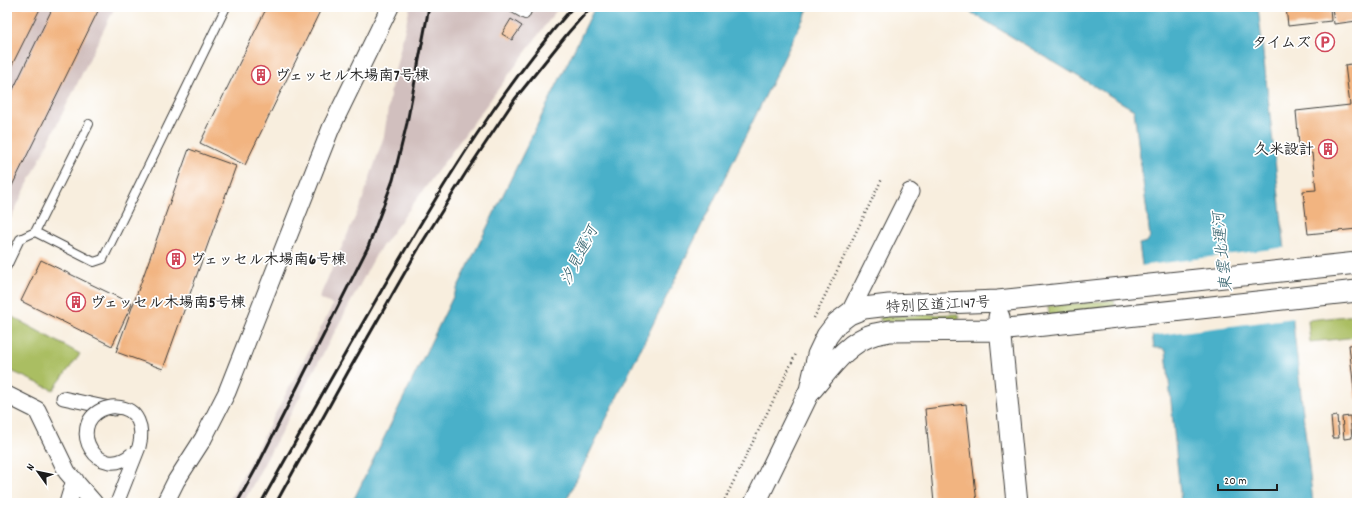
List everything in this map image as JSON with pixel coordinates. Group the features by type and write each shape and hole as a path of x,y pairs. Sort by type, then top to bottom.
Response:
{"street":[{"path":"165,503 176,481 203,439 227,392 331,128 390,7"},
{"path":"850,314 910,192"},
{"name":"特別区道江147号","path":"755,503 810,390 818,355 827,336 837,324 850,314 864,308 889,305 998,301 1357,263"},
{"name":"特別区道江147号","path":"810,390 849,348 874,334 890,332 1000,330 1357,291"},
{"path":"998,301 1017,503"},
{"path":"7,395 38,410 68,472 94,503"},
{"path":"63,398 70,400 101,406 108,408 122,411 129,415 134,421 138,430 139,438 137,446 132,454 126,460 108,462 99,458 88,444 86,436 87,426 91,418 106,408 111,407 115,406 124,408 132,413 138,420 142,438 115,501"},
{"path":"68,503 75,480"}],"lane":[{"path":"35,232 94,262 103,259 226,7"},
{"path":"511,7 525,15 529,7"},
{"path":"7,266 20,239 35,232 89,124"}],"shaded area":[{"path":"7,7 115,7 7,226"},
{"path":"410,7 559,7 377,253 243,503 228,503 333,305 319,298 361,204 384,136 391,88"}],"green space":[{"path":"1114,300 1116,309 1049,316 1048,306"},
{"path":"7,314 80,354 53,390 7,369"},
{"path":"956,314 960,316 957,320 883,322 879,319 883,316"},
{"path":"1357,315 1357,337 1310,342 1308,320"}],"water":[{"name":"汐見運河","path":"595,7 809,7 565,503 352,503"},
{"name":"東雲北運河","path":"962,7 1258,7 1313,503 1181,503 1166,351 1162,348 1154,348 1139,244 1147,242 1150,237 1134,110"}],"pier":[{"path":"1287,247 1294,318 1150,336 1140,266"}],"building":[{"path":"7,7 41,7 7,75"},
{"path":"53,7 100,7 7,196 7,102"},
{"name":"ヴェッセル木場南7号棟","path":"267,7 322,7 245,165 200,143"},
{"path":"1286,7 1330,7 1331,21 1288,26"},
{"path":"1332,7 1357,7 1357,21 1334,24"},
{"path":"511,19 522,26 512,40 502,34"},
{"name":"久米設計","path":"1357,63 1357,229 1308,234 1303,191 1316,190 1312,153 1299,154 1296,111 1350,105 1345,65"},
{"name":"ヴェッセル木場南6号棟","path":"189,149 236,166 163,369 116,352"},
{"name":"ヴェッセル木場南5号棟","path":"41,260 132,304 112,346 21,301"},
{"path":"1357,344 1357,399 1355,399 1349,345"},
{"path":"966,404 977,503 934,503 925,409"},
{"path":"1337,416 1339,438 1333,438 1331,417"},
{"path":"1350,416 1352,438 1344,439 1342,417"},
{"path":"1352,416 1357,416 1357,437 1354,437"}],"railway":[{"path":"237,503 259,463 368,247 393,180 407,123 429,7"},
{"path":"261,503 432,204 498,103 522,70 573,7"},
{"path":"276,503 348,372 420,246 467,171 515,99 591,7"}],"place":[{"name":"タイムズ","path":"1325,42"},
{"name":"ヴェッセル木場南7号棟","path":"261,75"},
{"name":"久米設計","path":"1328,149"},
{"name":"ヴェッセル木場南6号棟","path":"176,259"},
{"name":"ヴェッセル木場南5号棟","path":"76,302"}]}
